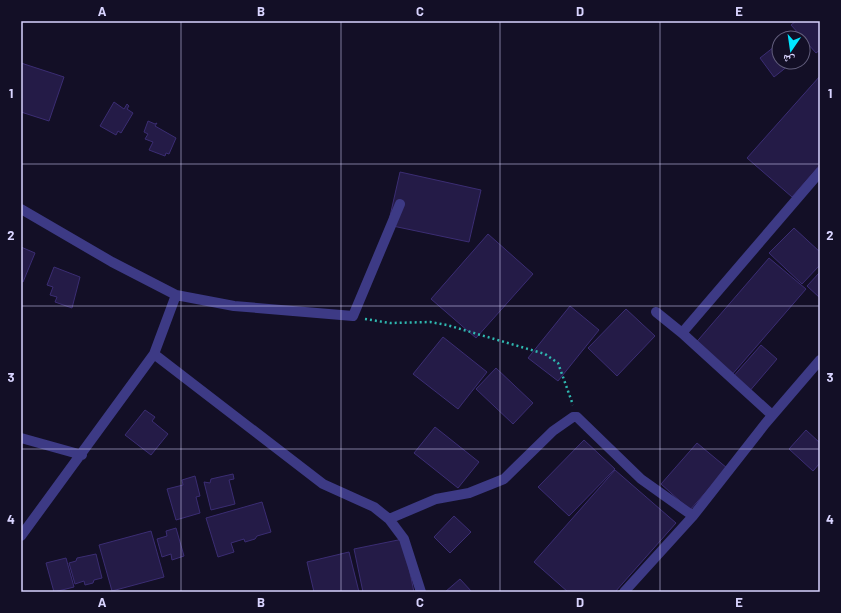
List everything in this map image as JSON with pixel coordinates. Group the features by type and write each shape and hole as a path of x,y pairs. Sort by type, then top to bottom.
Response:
{"street":[{"path":"682,333 820,172"},
{"path":"21,209 112,262 176,295 234,306 353,316 400,204"},
{"path":"21,536 154,354 176,295"},
{"path":"656,312 682,333 772,415"},
{"path":"154,354 322,484 374,506 389,519 404,539 420,592"},
{"path":"624,592 693,516 772,415 820,360"},
{"path":"389,519 436,499 470,493 504,479 553,431 573,417 577,417 641,479 693,516"},
{"path":"21,438 82,454"}],"path":[{"path":"353,316 390,323 430,322 448,324 545,354 558,362 577,417"}],"building":[{"path":"796,21 820,21 820,50 816,53 811,47 811,30 795,30 791,25"},
{"path":"771,49 771,70 783,70 774,77 760,58"},
{"path":"21,63 64,77 49,121 21,112"},
{"path":"820,76 820,165 792,197 747,158"},
{"path":"114,102 124,109 127,104 129,106 127,109 133,113 121,133 118,131 116,135 100,126"},
{"path":"148,121 155,124 157,123 155,126 176,138 169,154 166,153 165,156 149,150 153,142 145,139 148,134 144,132"},
{"path":"400,172 481,190 469,242 388,225"},
{"path":"794,228 820,252 820,265 802,284 769,253"},
{"path":"488,234 533,274 476,338 431,299"},
{"path":"21,247 35,253 23,282 21,281"},
{"path":"769,258 806,289 730,377 693,346"},
{"path":"54,267 80,277 72,308 55,302 57,297 50,295 53,287 47,285"},
{"path":"820,272 820,298 807,286"},
{"path":"570,306 599,330 558,381 528,358"},
{"path":"626,309 655,336 617,376 588,348"},
{"path":"443,337 487,372 458,409 413,374"},
{"path":"761,345 777,359 748,393 731,379"},
{"path":"496,368 533,403 513,424 476,389"},
{"path":"145,410 155,417 152,421 168,434 151,455 125,435"},
{"path":"435,427 479,462 458,488 414,453"},
{"path":"806,430 820,443 820,463 813,471 789,449"},
{"path":"584,440 615,469 569,516 538,487"},
{"path":"697,443 727,468 690,510 661,484"},
{"path":"615,470 676,523 615,592 568,592 534,562"},
{"path":"233,474 234,479 229,480 235,504 211,510 204,482 210,483 211,479"},
{"path":"195,476 200,496 196,497 200,513 176,520 167,489 183,485 182,480"},
{"path":"262,502 271,532 257,536 255,539 245,542 244,539 231,543 234,552 218,557 206,518"},
{"path":"454,516 471,532 450,553 434,537"},
{"path":"176,528 184,556 172,560 171,554 162,557 157,539 167,536 166,531"},
{"path":"151,531 164,577 112,591 99,545"},
{"path":"403,539 414,592 363,592 354,549"},
{"path":"349,552 359,592 314,592 307,562"},
{"path":"96,554 102,578 85,585 84,581 75,584 69,563 76,561 77,558"},
{"path":"66,558 74,587 54,592 46,563"},
{"path":"460,579 472,592 445,592"}]}
